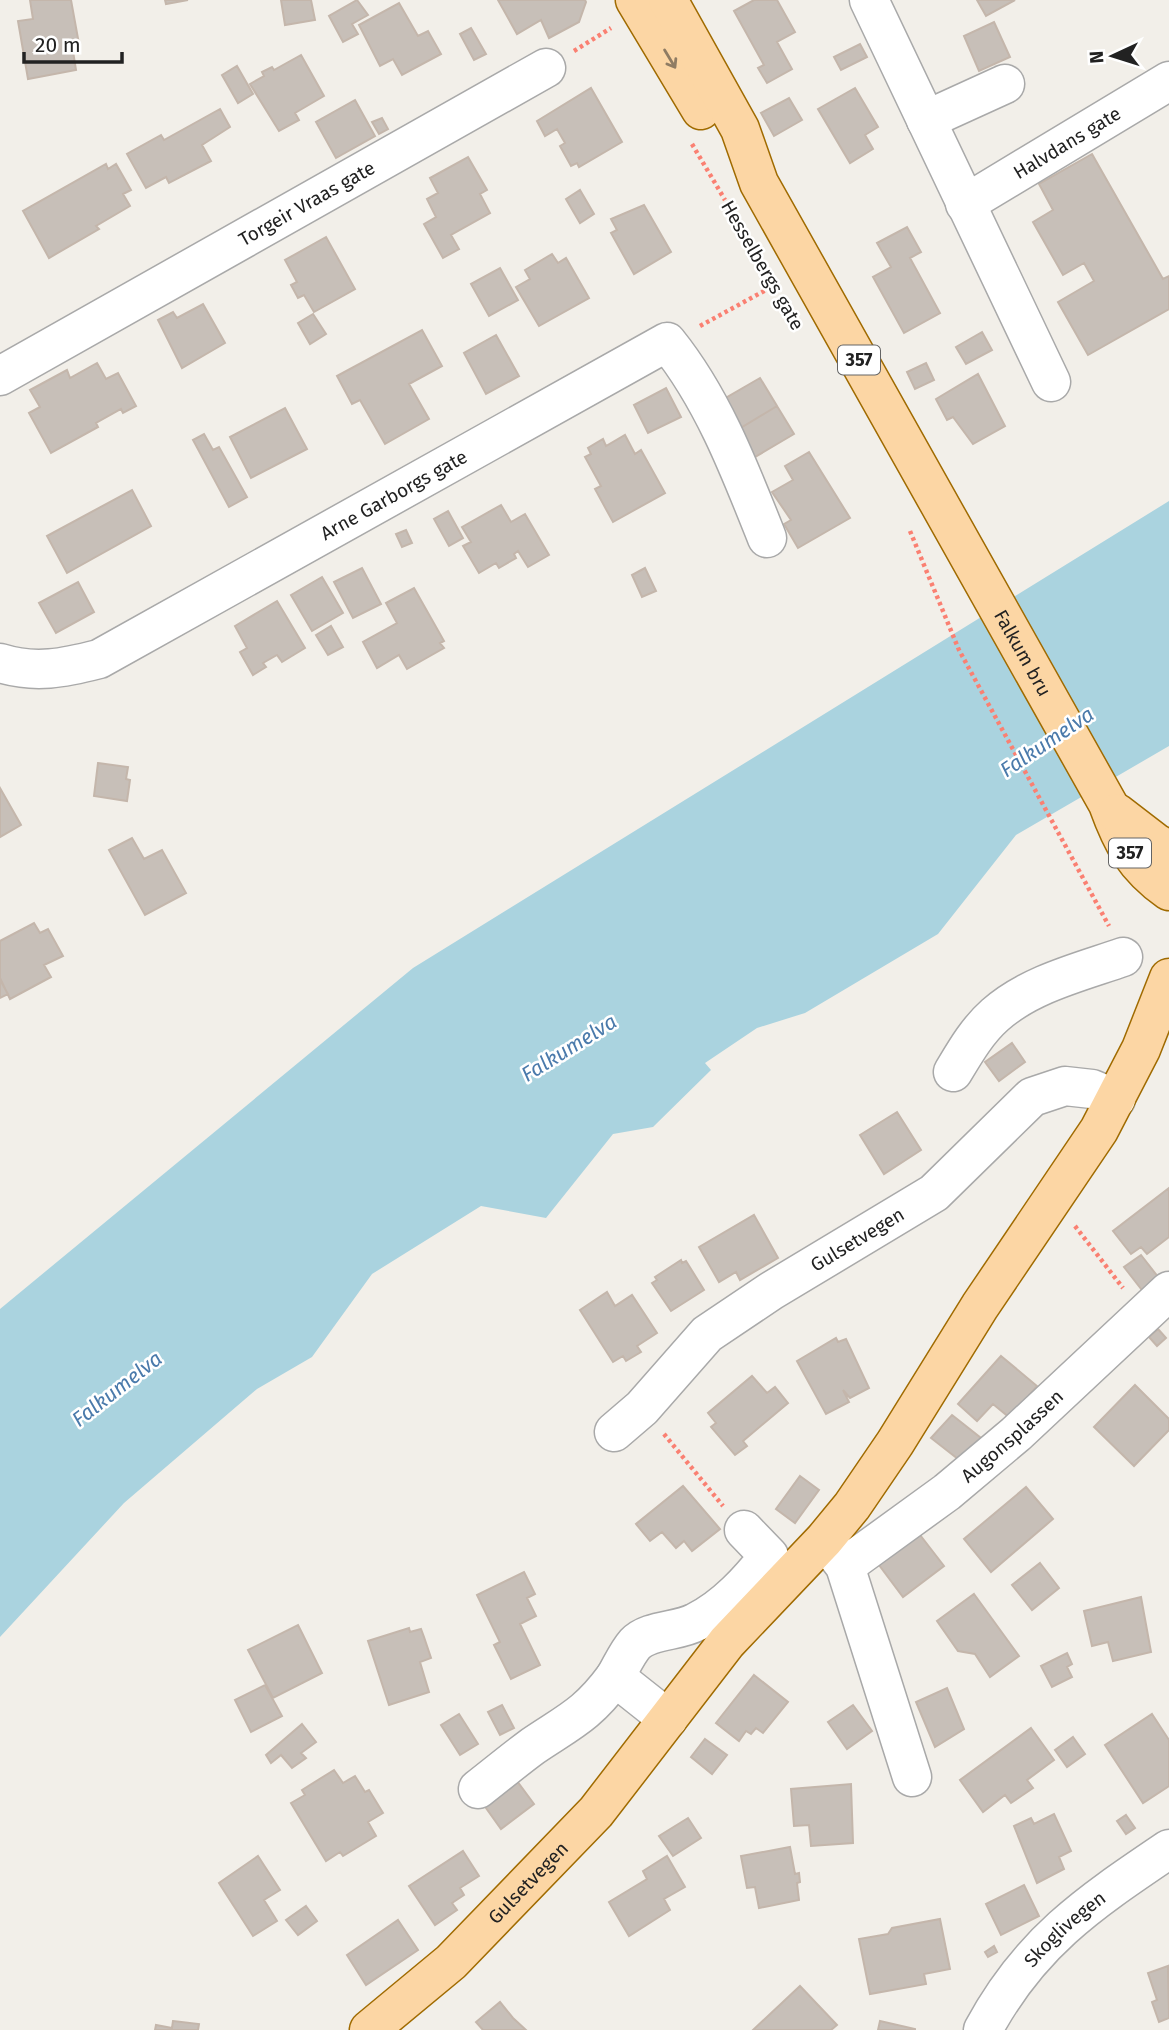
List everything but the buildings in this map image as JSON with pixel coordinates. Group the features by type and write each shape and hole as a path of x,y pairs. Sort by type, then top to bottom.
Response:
{"main road":[{"name":"Hesselbergs gate","path":"668,0 740,130 759,183 959,537"},
{"name":"Hesselbergs gate","path":"618,15 723,144 759,183"},
{"name":"Falkum bru","path":"959,537 1108,804"},
{"name":"357","path":"1108,804 1135,828 1169,849"},
{"name":"357","path":"1108,804 1122,843 1145,872 1169,891"},
{"name":"Gulsetvegen","path":"369,2030 451,1962 596,1812 727,1642 834,1553 873,1476 980,1306 1099,1130 1141,1049 1169,978"}],"street":[{"path":"869,0 1051,382"},
{"name":"Torgeir Vraas gate","path":"0,376 546,68"},
{"name":"Halvdans gate","path":"965,204 1169,81"},
{"path":"926,120 1006,84"},
{"path":"667,342 696,382 738,467 767,538"},
{"name":"Arne Garborgs gate","path":"0,663 20,669 59,670 99,659 667,342"},
{"path":"953,1072 974,1039 995,1015 1026,994 1123,957"},
{"name":"Gulsetvegen","path":"614,1432 642,1408 707,1334 771,1291 934,1193 1032,1097 1065,1086 1091,1089 1116,1099"},
{"name":"Augonsplassen","path":"834,1553 957,1484 1016,1434 1156,1303"},
{"path":"478,1789 531,1748 573,1723 598,1700 635,1644 646,1636 694,1623 715,1611 752,1578 769,1556 744,1531"},
{"path":"834,1553 912,1777"},
{"path":"615,1677 668,1718"},
{"name":"Skoglivegen","path":"983,2030 1016,1978 1044,1943 1114,1887 1169,1849"}],"path":[{"path":"618,15 618,37"},
{"path":"546,68 618,15"},
{"name":"Hesselbergs gate","path":"688,138 729,206"},
{"name":"Hesselbergs gate","path":"769,274 783,297"},
{"path":"667,342 776,285"},
{"path":"909,527 958,650 1086,879"},
{"path":"1070,1220 1156,1303"},
{"path":"642,1408 744,1531"}],"water":[{"name":"Falkumelva","path":"1169,501 1169,746 1016,835 938,934 805,1013 757,1028 705,1063 711,1070 653,1127 613,1134 546,1218 481,1206 372,1274 312,1357 257,1389 124,1503 0,1637 0,1309 413,968"}]}
